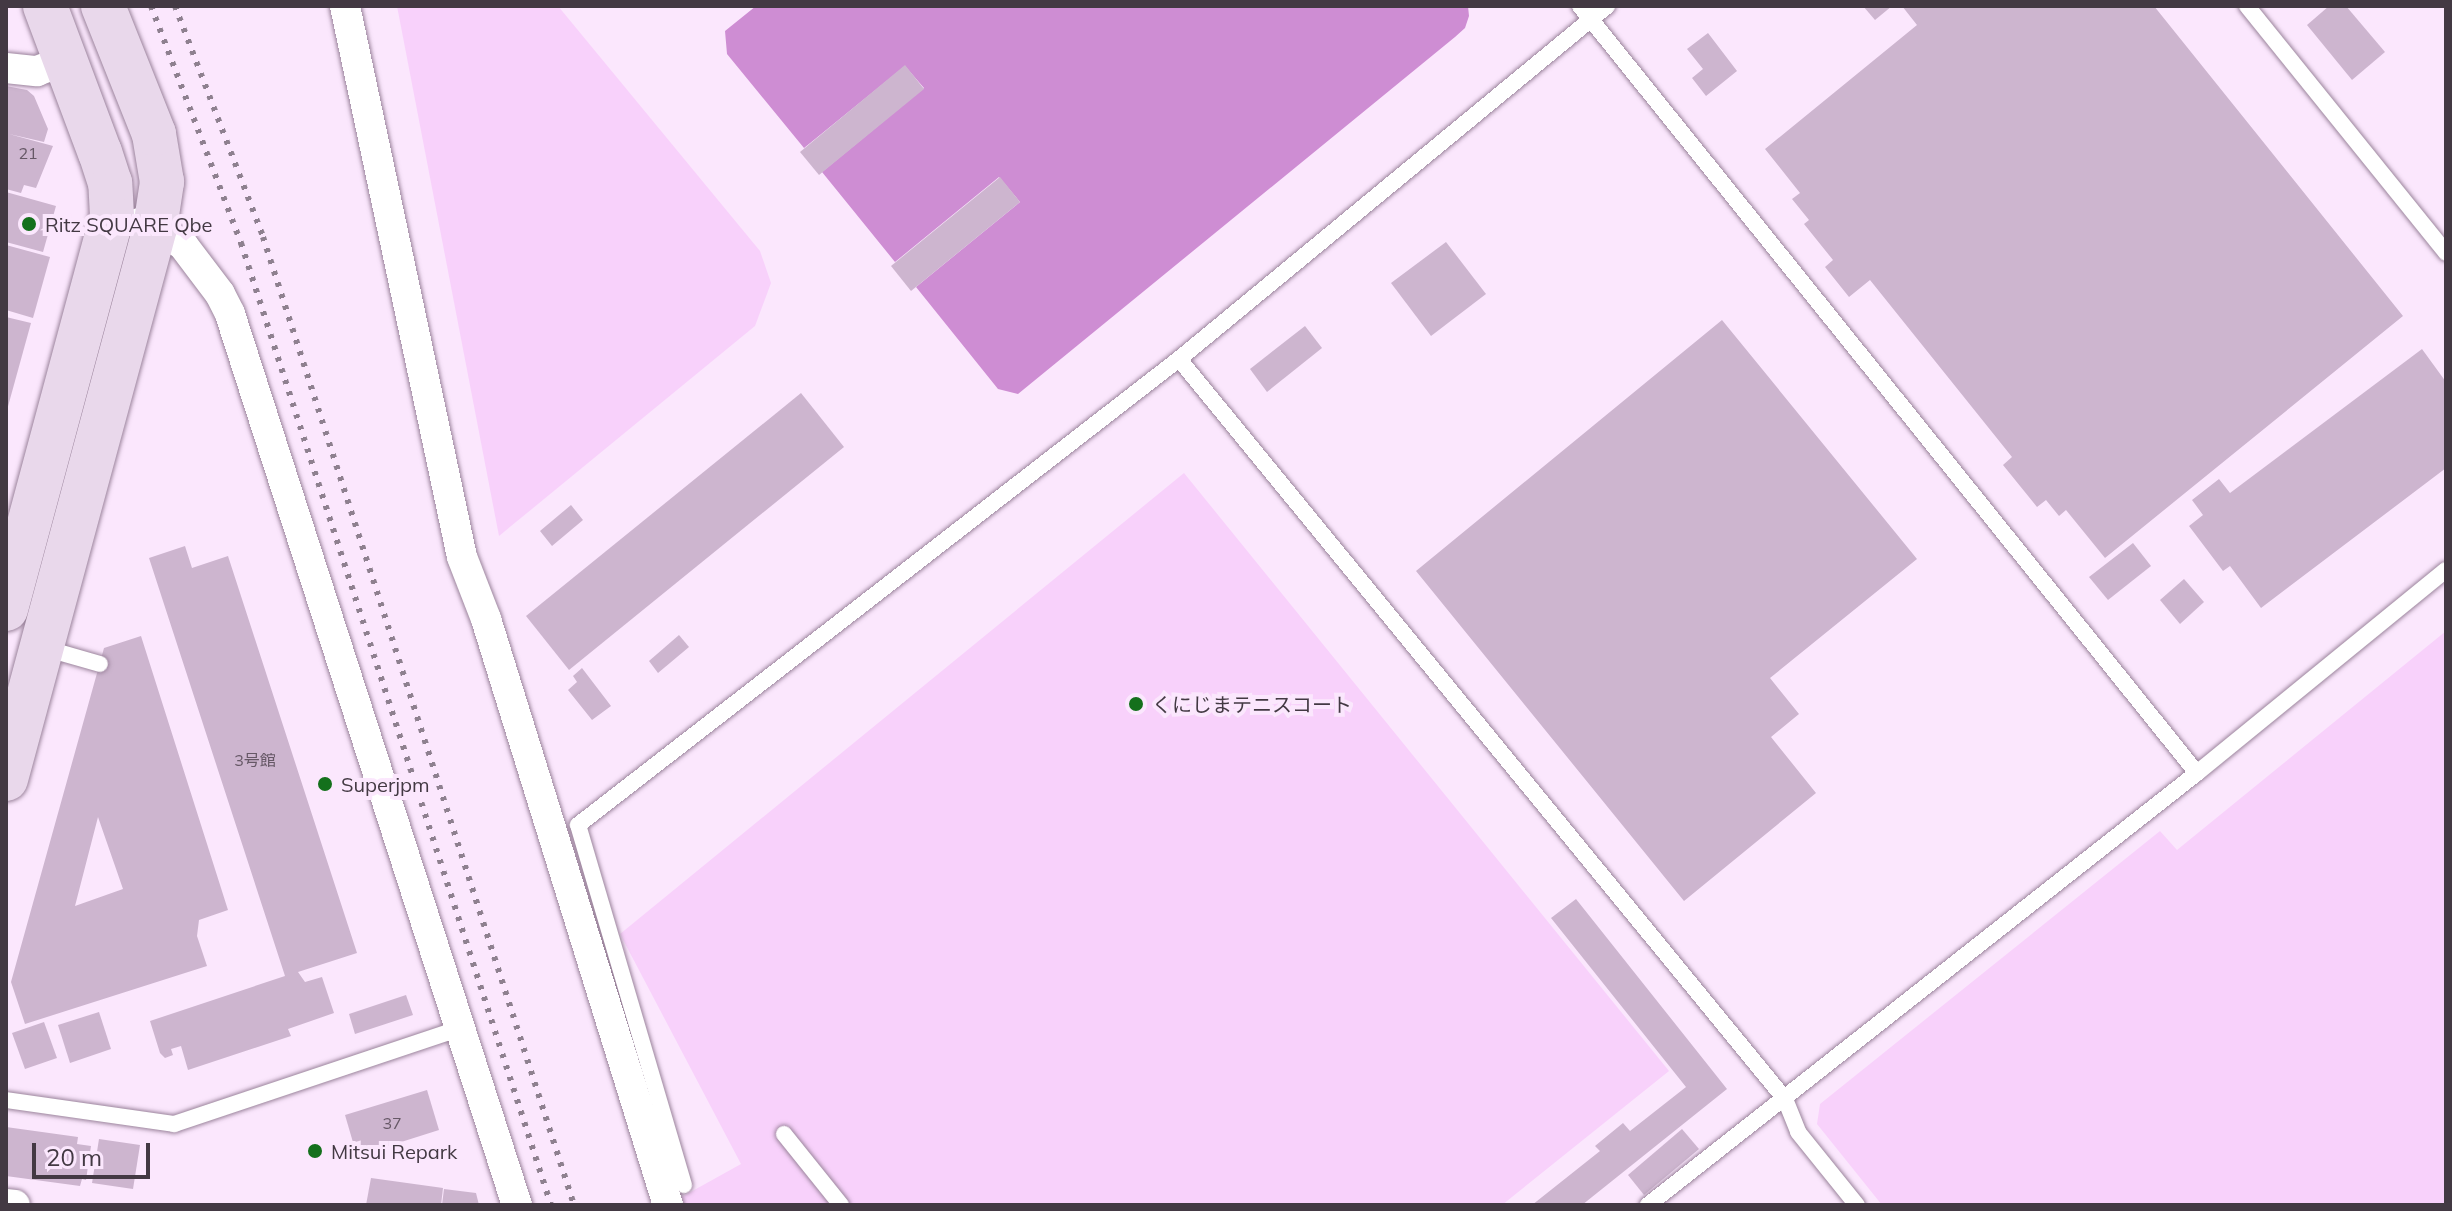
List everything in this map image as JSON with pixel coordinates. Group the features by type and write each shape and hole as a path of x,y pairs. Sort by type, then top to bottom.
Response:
{"street":[{"path":"6,609 112,216 110,183 45,6"},
{"path":"6,779 155,228 162,182 159,151 103,6"},
{"path":"345,6 462,557 486,619 676,1195"},
{"path":"6,68 37,71 65,60"},
{"path":"112,216 155,228 183,245 214,285 230,314 517,1205"},
{"path":"6,1204 15,1205"}],"lane":[{"path":"676,1195 578,825 1179,359 1585,12 1607,6"},
{"path":"2247,6 2446,253"},
{"path":"1585,12 2197,773"},
{"path":"1179,359 1785,1099 1798,1132 1857,1205"},
{"path":"1648,1205 2197,773 2446,570"},
{"path":"42,648 100,664"},
{"path":"6,1100 174,1124 270,1100 461,1028"},
{"path":"784,1134 841,1205"}],"shaded area":[{"path":"397,6 558,6 760,251 771,283 755,326 499,536"},
{"path":"756,6 1468,6 1469,16 1465,28 1455,37 1018,394 998,389 916,287 1020,202 999,177 895,262 822,172 924,88 905,66 804,148 727,54 725,31"},
{"name":"くにじまテニスコート","path":"1184,473 1669,1071 1502,1205 680,1205 678,1199 741,1164 620,934"},
{"path":"2446,631 2446,1205 1882,1205 1817,1124 1820,1104 2160,831 2177,850"}],"building":[{"path":"1863,6 1892,6 1875,20"},
{"path":"1902,6 2154,6 2403,316 2105,558 2066,510 2059,516 2046,500 2037,507 2003,465 2012,457 1870,280 1849,297 1825,267 1833,260 1804,224 1809,220 1792,199 1800,193 1765,149 1917,25"},
{"path":"2329,6 2346,6 2385,52 2352,80 2307,25"},
{"path":"1708,33 1737,71 1706,96 1692,78 1703,69 1687,49"},
{"path":"905,65 924,89 819,175 800,152"},
{"path":"6,86 27,90 34,96 48,129 44,142 9,134 53,146 36,188 24,185 21,193 6,189"},
{"path":"1000,177 1020,202 911,291 891,266"},
{"name":"Ritz SQUARE Qbe","path":"6,192 56,206 43,252 6,242"},
{"path":"1446,242 1486,294 1431,336 1391,283"},
{"path":"6,245 50,257 33,318 6,310"},
{"path":"6,317 31,323 7,410 6,409"},
{"path":"1722,320 1917,559 1770,678 1799,714 1771,737 1816,793 1684,901 1416,571"},
{"path":"1305,326 1322,348 1267,392 1250,369"},
{"path":"2422,349 2446,382 2446,468 2261,608 2230,566 2223,571 2189,526 2203,515 2192,500 2219,479 2230,493"},
{"path":"801,393 844,447 569,670 526,616"},
{"path":"571,505 583,520 552,546 540,531"},
{"path":"2133,543 2151,566 2108,600 2089,577"},
{"path":"185,546 192,568 228,556 357,953 298,972 305,982 322,977 334,1013 288,1029 291,1036 188,1070 181,1046 171,1049 173,1055 165,1058 160,1053 150,1021 285,976 149,558"},
{"path":"2184,579 2204,602 2180,624 2160,600"},
{"path":"679,635 689,647 658,673 649,661"},
{"path":"141,636 228,910 199,920 197,936 207,966 25,1024 11,982 104,648","holes":["98,817 123,889 75,906"]},
{"path":"582,668 611,706 592,720 568,690 577,682 573,676"},
{"path":"1576,899 1727,1089 1582,1205 1532,1205 1600,1151 1595,1146 1623,1123 1630,1131 1686,1087 1551,918"},
{"path":"406,995 413,1015 355,1034 349,1014"},
{"path":"99,1012 111,1049 70,1063 58,1025"},
{"path":"44,1022 57,1058 25,1069 12,1033"},
{"path":"427,1090 439,1130 357,1156 345,1115"},
{"path":"6,1127 78,1137 77,1144 91,1146 86,1180 82,1179 80,1186 6,1176"},
{"path":"1682,1129 1699,1149 1644,1195 1628,1175"},
{"path":"99,1139 140,1145 133,1189 92,1183"},
{"path":"371,1178 443,1188 441,1205 366,1205"},
{"path":"444,1189 476,1193 479,1205 442,1205"}],"railway":[{"path":"151,6 241,243 551,1205"},
{"path":"175,6 263,237 574,1205"}],"place":[{"name":"Ritz SQUARE Qbe","path":"29,224"},
{"name":"くにじまテニスコート","path":"1136,704"},
{"name":"Superjpm","path":"325,784"},
{"name":"Mitsui Repark","path":"315,1151"}]}
